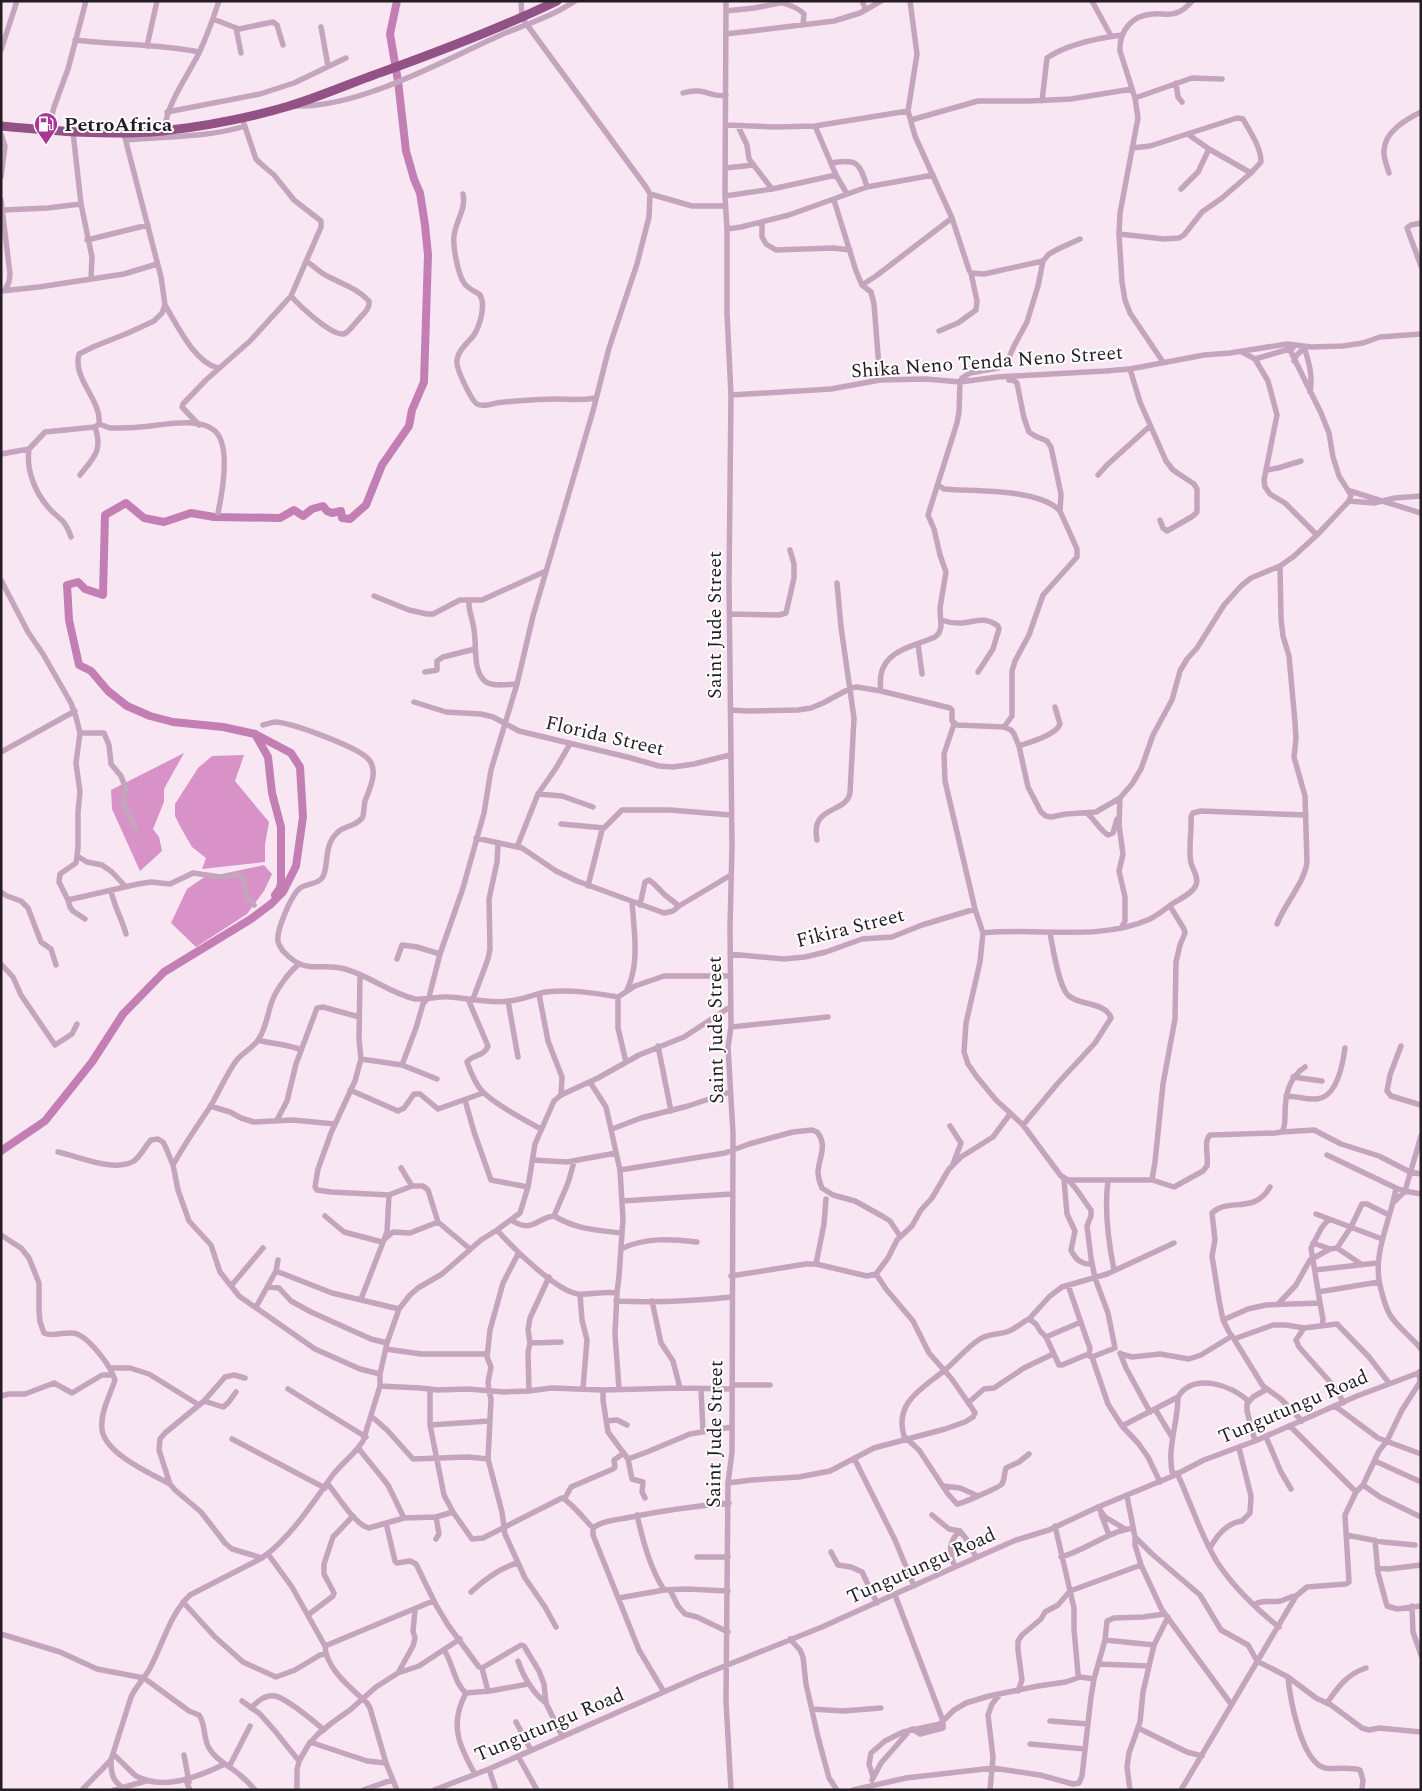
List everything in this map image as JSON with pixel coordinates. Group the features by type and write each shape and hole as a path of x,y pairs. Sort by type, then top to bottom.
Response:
{"highway":[{"path":"1,126 126,137 244,122 525,21 557,1"}],"street":[{"path":"1,50 17,1"},
{"path":"48,130 68,68 86,1"},
{"path":"146,46 157,1"},
{"path":"164,131 167,112 179,86 199,52 219,1"},
{"path":"402,1065 423,1004 429,997 440,954 463,888 484,813 491,770 517,684 533,616 593,411 609,348 637,264 649,217 650,194 525,21 521,1"},
{"path":"289,106 326,104 380,88 525,21 560,10 575,1"},
{"name":"Saint Jude Street","path":"726,1 724,196 727,229 727,313 731,395 731,1027 728,1047 732,1152 732,1452 728,1484 726,1701 731,1790"},
{"path":"862,1 866,10"},
{"path":"726,34 834,21 866,10 881,1"},
{"path":"910,1 917,54 908,111 910,120 915,136 952,218 971,273 977,301 976,310 958,324 939,331"},
{"path":"1092,1 1111,36"},
{"path":"1163,362 1127,306 1122,277 1119,234 1120,208 1138,124 1135,98 1120,51 1120,43 1128,24 1134,20 1152,14 1166,15 1179,12 1192,1"},
{"path":"726,11 769,6 779,2 792,5 802,11 804,14 803,24"},
{"path":"213,18 236,28 244,29 273,22 277,26 283,45"},
{"path":"321,27 328,66"},
{"path":"236,28 241,53"},
{"path":"1042,101 1048,58 1066,48 1111,36 1122,35"},
{"path":"75,40 177,47 199,52"},
{"path":"167,112 260,94 294,83 346,58"},
{"path":"1135,98 1154,93 1192,78 1222,79"},
{"path":"1176,83 1178,98 1182,102"},
{"path":"910,120 978,101 1071,99 1132,89"},
{"path":"683,93 696,90 721,96 726,95"},
{"path":"726,125 814,126 908,111"},
{"path":"1388,173 1383,151 1385,144 1396,128 1408,118 1421,112"},
{"path":"1119,234 1164,239 1179,238 1184,235 1202,212 1252,173 1261,162 1261,155 1242,119 1237,118 1144,148 1132,148"},
{"path":"199,425 184,411 182,408 183,404 218,368 250,341 291,296 321,227 321,221 294,200 274,175 256,159 244,122 233,130 202,135 126,137 148,225 165,305 195,352 207,364 218,368"},
{"path":"738,126 747,145 749,159 772,189"},
{"path":"814,126 836,175 848,194"},
{"path":"73,132 81,204 92,257 91,278"},
{"path":"1,134 5,146 1,177"},
{"path":"1189,135 1209,149 1252,173"},
{"path":"1181,189 1198,172 1209,149"},
{"path":"831,163 852,161 858,164 866,187"},
{"path":"725,168 754,164"},
{"path":"724,196 772,189 836,175"},
{"path":"727,229 806,210 866,187 933,175"},
{"path":"463,194 464,207 453,238 462,279 467,286 480,295 483,306 478,327 456,361 460,377 475,403 478,405 553,399 581,401 596,398"},
{"path":"650,194 692,206 725,206"},
{"path":"1,200 4,210 10,278 3,290"},
{"path":"834,200 862,285 871,292 874,304 880,380"},
{"path":"4,210 81,204"},
{"path":"862,285 952,218"},
{"path":"762,222 762,237 766,244 776,250 833,248 850,250"},
{"path":"1421,223 1407,228 1421,266"},
{"path":"88,240 148,225"},
{"path":"881,691 880,680 883,666 890,656 902,649 935,637 939,633 940,608 946,572 934,528 928,515 957,423 960,383 966,375 998,368 1008,362 1027,322 1038,286 1043,261 1049,254 1080,239"},
{"path":"291,296 320,323 339,333 346,333 369,307 369,301 358,291 320,272 306,261"},
{"path":"971,273 984,274 1043,261"},
{"path":"3,290 39,287 124,274 157,264"},
{"path":"80,476 98,450 97,426 99,414 80,371 79,354 93,346 154,321 162,313 165,305"},
{"name":"Shika Neno Tenda Neno Street","path":"731,395 831,388 880,380 923,379 960,383 997,377 1130,369 1204,355 1288,347 1343,346 1363,343 1380,337 1421,334"},
{"path":"954,724 968,727 1004,727 1011,730 1019,746 1028,787 1041,812 1051,817 1066,814 1087,814 1102,809 1120,798 1132,784 1141,769 1153,735 1172,700 1180,671 1224,605 1251,578 1280,566 1293,557 1349,501 1351,495 1339,476 1332,457 1329,432 1288,347 1255,359"},
{"path":"1294,361 1296,356 1305,347 1311,369 1312,384 1310,392"},
{"path":"1241,352 1255,359 1268,381 1277,415 1264,480 1265,487 1270,494 1284,503 1317,535"},
{"path":"1130,369 1140,402 1170,467 1194,484 1197,489 1198,506 1197,512 1193,516 1167,531 1163,528 1160,520"},
{"path":"960,383 1016,381 1029,432 1046,441 1052,447 1061,494 1060,511"},
{"path":"581,401 587,404 593,411"},
{"path":"71,537 64,521 50,509 38,492 30,471 29,449 40,435 45,432 97,426 110,428 142,427 179,423 199,425 214,430 218,435 222,449 225,474 218,513"},
{"path":"1098,475 1102,469 1150,426"},
{"path":"1,454 29,449"},
{"path":"1267,470 1301,461"},
{"path":"938,485 944,489 1003,492 1028,495 1048,501 1060,511 1077,549 1077,557 1043,595 1028,635 1015,660 1012,671 1012,716 1004,727"},
{"path":"1350,491 1421,513"},
{"path":"1349,501 1374,503 1421,496"},
{"path":"730,614 779,615 786,613 794,578 794,564 790,550"},
{"path":"1276,924 1305,871 1307,863 1305,796 1294,756 1295,722 1289,656 1283,636 1281,619 1280,566"},
{"path":"374,596 395,606 433,614 460,600 482,600 546,571"},
{"path":"1,580 28,632 43,654 75,711 80,733 77,756 80,792 77,856 76,863 63,871 59,877 59,882 73,911 85,919"},
{"path":"817,840 815,830 817,822 822,816 849,798 854,718 841,627 837,583"},
{"path":"469,600 469,611 475,633 477,664 486,682 517,684"},
{"path":"941,620 957,623 985,620 998,626 999,629 993,649 978,672"},
{"path":"918,644 922,674"},
{"path":"425,672 437,670 437,661 443,657 476,649"},
{"path":"731,710 804,709 824,703 851,688 866,687 952,710 954,724 944,754 944,773 975,909 983,933 980,962 966,1023 964,1052 968,1064 976,1077 1010,1114 1024,1125 1066,1180 1076,1188 1091,1210 1087,1226 1092,1264 1108,1314 1115,1348 1121,1354 1126,1368 1172,1438"},
{"name":"Florida Street","path":"414,702 446,712 482,714 519,730 659,766 673,767 694,764 730,755"},
{"path":"1019,746 1045,736 1058,728 1060,724 1055,707"},
{"path":"1,752 75,711"},
{"path":"263,726 277,722 344,744 363,753 371,761 372,766 371,784 363,816 358,822 342,829 335,836 327,850 323,877 297,892 286,911 279,930 278,943 302,967 338,968 360,975 393,992 418,999 448,997 508,1002 539,994 564,991 618,997 635,986 664,976 730,976"},
{"path":"80,733 104,733 109,745 111,764 121,776 126,789 123,796 125,808 136,828"},
{"path":"517,847 538,794 570,744"},
{"path":"538,794 562,796 593,807"},
{"path":"1087,814 1094,819 1105,834 1114,833 1120,798"},
{"path":"588,886 604,828 619,811 625,809 670,810 731,815"},
{"path":"983,933 1015,930 1050,933 1082,932 1121,928 1151,918 1197,885 1190,855 1191,817 1194,814 1201,812 1306,815"},
{"path":"1118,815 1123,854 1119,874 1125,897 1125,921 1121,928"},
{"path":"561,824 604,828"},
{"path":"476,838 517,847 528,852 556,871 588,886 664,913 672,912 731,875"},
{"path":"498,844 497,862 489,899 490,949 488,959 470,999 488,1046 484,1053 471,1058 468,1062 472,1075 483,1093 541,1129"},
{"path":"77,856 87,862 102,865 112,872 125,886"},
{"path":"68,900 125,886 151,882 170,884 193,873 220,877 238,876 244,879 246,895 248,900 254,905"},
{"path":"640,905 645,882 649,880 664,895 679,906"},
{"path":"112,890 112,897 122,919 126,934"},
{"path":"1,892 20,901 28,908 41,942 52,949 56,965"},
{"path":"627,990 634,972 635,952 632,902"},
{"path":"1152,1180 1156,1162 1163,1084 1175,1019 1176,962 1185,933 1184,928 1170,906"},
{"name":"Fikira Street","path":"730,954 794,959 826,952 862,940 892,937 922,925 975,909"},
{"path":"1024,1125 1058,1083 1095,1044 1111,1018 1103,1009 1076,1000 1066,993 1060,978 1050,933"},
{"path":"397,959 402,945 440,954"},
{"path":"1,964 13,977 21,996 56,1045 72,1034 77,1024"},
{"path":"173,1165 238,1058 252,1048 258,1040 272,1001 286,976 299,964"},
{"path":"360,975 358,1039 361,1059 318,1169 315,1188 331,1192 389,1196 419,1185 426,1188 438,1222 470,1249"},
{"path":"539,994 548,1041 562,1077 561,1095"},
{"path":"618,997 618,1028 626,1062"},
{"path":"508,1002 518,1057"},
{"path":"277,1120 287,1101 301,1050 316,1010 319,1007 360,1017"},
{"path":"124,1788 111,1773 112,1757 131,1696 144,1678 183,1602 204,1588 268,1554 294,1526 347,1458 359,1449 366,1437 380,1386 380,1374 386,1346 399,1309 410,1295 453,1266 470,1249 520,1213 528,1187 535,1144 554,1101 561,1095 658,1046 684,1037 730,1007"},
{"path":"731,1027 828,1017"},
{"path":"258,1040 275,1045 292,1046 301,1050"},
{"path":"658,1046 671,1110"},
{"path":"1401,1046 1390,1075 1387,1091 1391,1096 1421,1105"},
{"path":"1286,1096 1317,1099 1327,1095 1338,1080 1343,1065 1345,1048"},
{"path":"361,1059 402,1065 437,1078"},
{"path":"1282,1132 1285,1126 1286,1096 1293,1077 1306,1067"},
{"path":"1293,1077 1322,1081"},
{"path":"590,1082 606,1106 620,1170 622,1233 620,1276 616,1293 619,1389"},
{"path":"350,1090 398,1111 404,1108 414,1094 420,1094 438,1109 483,1093"},
{"path":"612,1129 641,1118 730,1092"},
{"path":"465,1100 491,1180 528,1187"},
{"path":"210,1106 249,1120 312,1120 335,1124"},
{"path":"732,1276 806,1264 816,1264 852,1274 867,1276 876,1274 900,1236 912,1226 921,1210 932,1198 953,1164 993,1137 1010,1114"},
{"path":"950,1126 961,1143 953,1164"},
{"path":"620,1170 732,1152 750,1144 793,1132 812,1130 817,1132 823,1142 818,1173 822,1188 833,1194 855,1201 882,1216 890,1221 900,1236"},
{"path":"1066,1180 1152,1180 1174,1187 1203,1171 1208,1163 1206,1141 1210,1135 1275,1134 1314,1130 1341,1144 1379,1156 1410,1172 1421,1174"},
{"path":"1393,1203 1405,1192 1421,1136"},
{"path":"58,1152 96,1162 113,1165 126,1164 138,1157 151,1140 158,1139 163,1142 173,1165 178,1190 189,1220 211,1245 220,1272 240,1296 315,1349 360,1369 380,1374"},
{"path":"533,1160 562,1163 574,1162 616,1153"},
{"path":"1327,1155 1405,1192 1421,1194"},
{"path":"554,1216 568,1183 574,1162"},
{"path":"401,1168 412,1186"},
{"path":"1066,1180 1067,1214 1074,1231 1071,1250 1078,1261 1084,1264 1092,1264"},
{"path":"1108,1181 1106,1208 1114,1270"},
{"path":"1270,1187 1266,1194 1256,1201 1221,1208 1212,1213 1215,1240 1212,1256 1224,1320 1233,1337 1256,1375 1267,1389 1281,1399 1302,1421"},
{"path":"1396,1188 1377,1263 1378,1282 1386,1308 1391,1316 1421,1349"},
{"path":"622,1201 732,1194"},
{"path":"361,1299 387,1232 389,1196"},
{"path":"816,1264 824,1224 826,1199"},
{"path":"1337,1248 1351,1227 1362,1204 1367,1204 1389,1215"},
{"path":"1316,1214 1382,1239"},
{"path":"325,1216 344,1232 382,1243"},
{"path":"511,1220 518,1225 533,1225 554,1216 590,1230 622,1233"},
{"path":"1322,1326 1323,1320 1311,1248 1329,1219"},
{"path":"382,1243 393,1232 410,1233 438,1222"},
{"path":"497,1230 518,1254 565,1288 580,1294 616,1293"},
{"path":"1,1235 21,1248 29,1258 39,1282 40,1322 44,1332 51,1335 78,1334 90,1344 110,1368 115,1380 107,1401 101,1428 108,1443 122,1456 170,1484"},
{"path":"621,1249 639,1242 672,1240 697,1242"},
{"path":"1029,1454 1019,1462 1006,1468 1000,1486 957,1504 953,1502 919,1450 904,1436 901,1421 907,1403 919,1390 981,1339 990,1334 1012,1330 1029,1319 1050,1296 1068,1285 1095,1278 1174,1243"},
{"path":"1313,1243 1330,1249"},
{"path":"231,1286 263,1248"},
{"path":"1279,1303 1296,1284 1313,1257 1330,1249 1337,1248 1361,1264"},
{"path":"518,1254 499,1293 486,1354 491,1367 488,1459 502,1512 507,1541 517,1563 556,1627"},
{"path":"256,1308 276,1271 278,1260"},
{"path":"1315,1270 1377,1263"},
{"path":"276,1271 332,1292 399,1309"},
{"path":"728,1484 830,1471 885,1444 907,1440 970,1420 975,1413 929,1353 913,1321 886,1290 876,1274"},
{"path":"529,1391 528,1352 530,1343 528,1330 530,1318 549,1277"},
{"path":"1318,1292 1378,1282"},
{"path":"1068,1285 1090,1348 1090,1356 1108,1404 1122,1426 1148,1456 1160,1482"},
{"path":"268,1287 279,1288 291,1301 311,1312 386,1346 421,1354 486,1354"},
{"path":"580,1294 582,1320 587,1340 583,1388"},
{"path":"616,1301 732,1297"},
{"path":"652,1301 660,1338 673,1361 680,1388"},
{"path":"1224,1320 1248,1309 1279,1303 1320,1303"},
{"path":"1029,1319 1036,1324 1046,1337 1059,1365 1080,1357 1090,1356 1115,1348"},
{"path":"1046,1337 1081,1322"},
{"path":"1121,1354 1132,1357 1160,1354 1190,1359 1233,1337 1274,1325 1304,1328 1333,1324 1340,1326 1374,1363 1389,1383"},
{"path":"1304,1328 1296,1340 1299,1347 1338,1391 1344,1403"},
{"path":"530,1343 561,1342"},
{"path":"968,1403 984,1389 994,1388 1024,1368 1053,1354"},
{"path":"110,1368 130,1368 149,1374 202,1403 223,1407 236,1392"},
{"path":"1181,1790 1296,1596 1306,1587 1348,1584 1345,1515 1356,1492 1363,1485 1379,1451 1387,1441 1402,1410 1420,1382 1420,1372"},
{"name":"Tungutungu Road","path":"434,1790 489,1769 727,1665 877,1603 955,1566 1016,1540 1099,1510 1204,1460 1266,1437 1389,1383 1420,1372"},
{"path":"1,1396 25,1394 54,1383 72,1393 102,1374 113,1375"},
{"path":"244,1378 228,1376 221,1381 202,1403 165,1433 160,1440 159,1450 170,1484 201,1512 225,1543 232,1548 262,1558"},
{"path":"1122,1426 1178,1397 1190,1387 1210,1382 1242,1394 1248,1401"},
{"path":"380,1386 446,1390 468,1388 489,1391 529,1391 551,1388 603,1390 701,1389 770,1385"},
{"path":"288,1389 366,1437"},
{"path":"430,1389 430,1425 444,1495 453,1512 469,1536 474,1540 483,1538 551,1503 565,1498 571,1487 613,1469 615,1467 614,1460 647,1452 690,1434 732,1427"},
{"path":"701,1389 703,1431"},
{"path":"1256,1441 1247,1411 1247,1404 1253,1396 1267,1389"},
{"path":"603,1390 608,1432 626,1456 632,1479 644,1483 642,1492 645,1498"},
{"path":"1178,1397 1170,1466 1210,1548 1229,1577 1254,1605 1279,1627"},
{"path":"1335,1406 1378,1438 1421,1454"},
{"path":"371,1416 414,1459 436,1460 468,1457 488,1459"},
{"path":"607,1421 617,1420 627,1425"},
{"path":"430,1425 490,1422"},
{"path":"1290,1426 1356,1492"},
{"path":"1266,1437 1291,1490"},
{"path":"232,1439 326,1486 364,1527 368,1528 404,1518 436,1517 453,1512"},
{"path":"1210,1548 1217,1537 1228,1526 1242,1521 1250,1513 1251,1496 1239,1448"},
{"path":"359,1449 388,1484 404,1518"},
{"path":"854,1458 895,1540 914,1586"},
{"path":"1375,1461 1421,1482"},
{"path":"1363,1485 1384,1499 1421,1517"},
{"path":"943,1486 960,1488 976,1495"},
{"path":"1127,1496 1135,1537 1134,1545 1141,1566 1167,1616 1231,1704"},
{"path":"565,1498 593,1528 594,1535 639,1650 664,1692"},
{"path":"593,1528 597,1525 637,1515 702,1505 729,1503"},
{"path":"1099,1510 1105,1517 1125,1529"},
{"path":"1099,1510 1109,1535"},
{"path":"637,1515 658,1581 685,1614 697,1617 728,1632"},
{"path":"932,1515 949,1529 960,1531 976,1557"},
{"path":"308,1615 334,1593 324,1574 324,1564 333,1537 352,1516"},
{"path":"436,1517 439,1534 436,1539"},
{"path":"386,1522 394,1561 397,1563 410,1561 416,1564 448,1625 479,1667 482,1668 488,1691"},
{"path":"1055,1526 1074,1608 1077,1670 1080,1676"},
{"path":"1061,1557 1083,1549 1109,1535 1133,1528"},
{"path":"955,1566 950,1553 950,1547 960,1531"},
{"path":"1346,1535 1415,1545"},
{"path":"1135,1537 1200,1595 1222,1630 1248,1645 1257,1661 1288,1677 1316,1698 1338,1709 1362,1728 1387,1728 1421,1732"},
{"path":"1375,1540 1377,1568 1387,1606 1397,1609 1421,1606"},
{"path":"831,1552 840,1566 851,1567 862,1572 877,1603"},
{"path":"268,1554 292,1587 325,1646 326,1654 338,1674 370,1708 396,1790"},
{"path":"697,1557 728,1556"},
{"path":"471,1592 504,1568 517,1563"},
{"path":"1377,1568 1396,1569 1421,1565"},
{"path":"1018,1691 1022,1680 1018,1650 1020,1637 1070,1591 1141,1566"},
{"path":"619,1598 667,1590 728,1591"},
{"path":"873,1778 869,1764 871,1753 892,1737 911,1730 920,1734 940,1730 944,1726 895,1595"},
{"path":"1254,1605 1260,1602 1277,1602 1296,1596"},
{"path":"325,1646 434,1601"},
{"path":"183,1602 215,1637 243,1662 270,1675 276,1677 287,1674 326,1654"},
{"path":"1412,1606 1413,1632 1421,1655"},
{"path":"398,1673 415,1638 413,1631 415,1610"},
{"path":"853,1790 915,1777 993,1768 1040,1775 1077,1784 1081,1781 1094,1679 1106,1640 1107,1621 1114,1618 1167,1616"},
{"path":"1130,1790 1127,1777 1128,1759 1138,1728 1148,1666 1154,1645 1167,1616"},
{"path":"1,1634 60,1652 97,1669 144,1678 189,1711 199,1715 204,1726 208,1748 255,1790"},
{"path":"296,1790 299,1761 310,1742 362,1698 398,1673 420,1666 460,1639"},
{"path":"790,1639 800,1650 803,1657 806,1684 828,1778 837,1790"},
{"path":"1106,1640 1154,1645"},
{"path":"482,1668 521,1645 524,1646 539,1671 544,1684 546,1703 562,1736"},
{"path":"444,1650 452,1663 461,1688 466,1693"},
{"path":"518,1661 528,1684 535,1694 546,1703"},
{"path":"1100,1664 1148,1666"},
{"path":"1327,1703 1343,1681 1366,1668"},
{"path":"943,1721 959,1706 989,1696 1066,1682 1080,1676 1094,1679"},
{"path":"1288,1677 1294,1712 1304,1742 1314,1759 1318,1765 1326,1768 1344,1767 1360,1770 1363,1780 1362,1790"},
{"path":"466,1693 528,1684"},
{"path":"466,1693 457,1716 457,1728 464,1754 475,1774"},
{"path":"990,1790 993,1748 988,1715 992,1704 1000,1694"},
{"path":"251,1708 266,1696 275,1696 309,1717 324,1730"},
{"path":"242,1701 275,1731 299,1761"},
{"path":"812,1709 843,1711 881,1708"},
{"path":"1050,1721 1088,1724"},
{"path":"516,1722 532,1750"},
{"path":"112,1757 136,1776 170,1788 227,1766 250,1726"},
{"path":"1138,1728 1186,1752 1202,1756"},
{"path":"867,1787 881,1763 911,1730"},
{"path":"310,1742 367,1761 386,1763"},
{"path":"1030,1744 1084,1750"},
{"path":"184,1755 190,1790"},
{"path":"518,1756 537,1790"},
{"path":"82,1790 112,1757"},
{"path":"489,1769 496,1790"},
{"path":"363,1790 392,1780"},
{"path":"114,1790 146,1781"}],"shaded area":[{"path":"184,753 164,789 164,802 153,829 159,837 162,851 140,871 112,809 111,790"},
{"path":"244,755 235,781 269,822 265,845 265,862 202,869 206,858 192,847 181,828 175,816 175,804 198,768 212,756"},
{"path":"264,865 272,874 264,891 247,914 196,947 171,923 187,889 203,878"}],"waterway":[{"path":"1,1151 45,1121 92,1062 123,1014 164,972 251,919 271,904 283,892 296,866 303,817 300,767 291,753 255,734 223,727 173,722 150,716 127,706 108,691 91,671 79,665 69,620 67,585 78,582 85,589 103,595 105,515 126,503 144,518 164,522 191,513 214,517 280,518 294,510 303,516 312,509 323,506 332,513 341,511 342,518 350,519 366,505 382,465 409,426 412,410 424,382 428,255 420,193 406,151 398,81 390,34 397,1"},
{"path":"255,734 268,757 272,793 281,827 281,882 280,888 275,895"}],"place":[{"name":"PetroAfrica","path":"46,145"}]}
